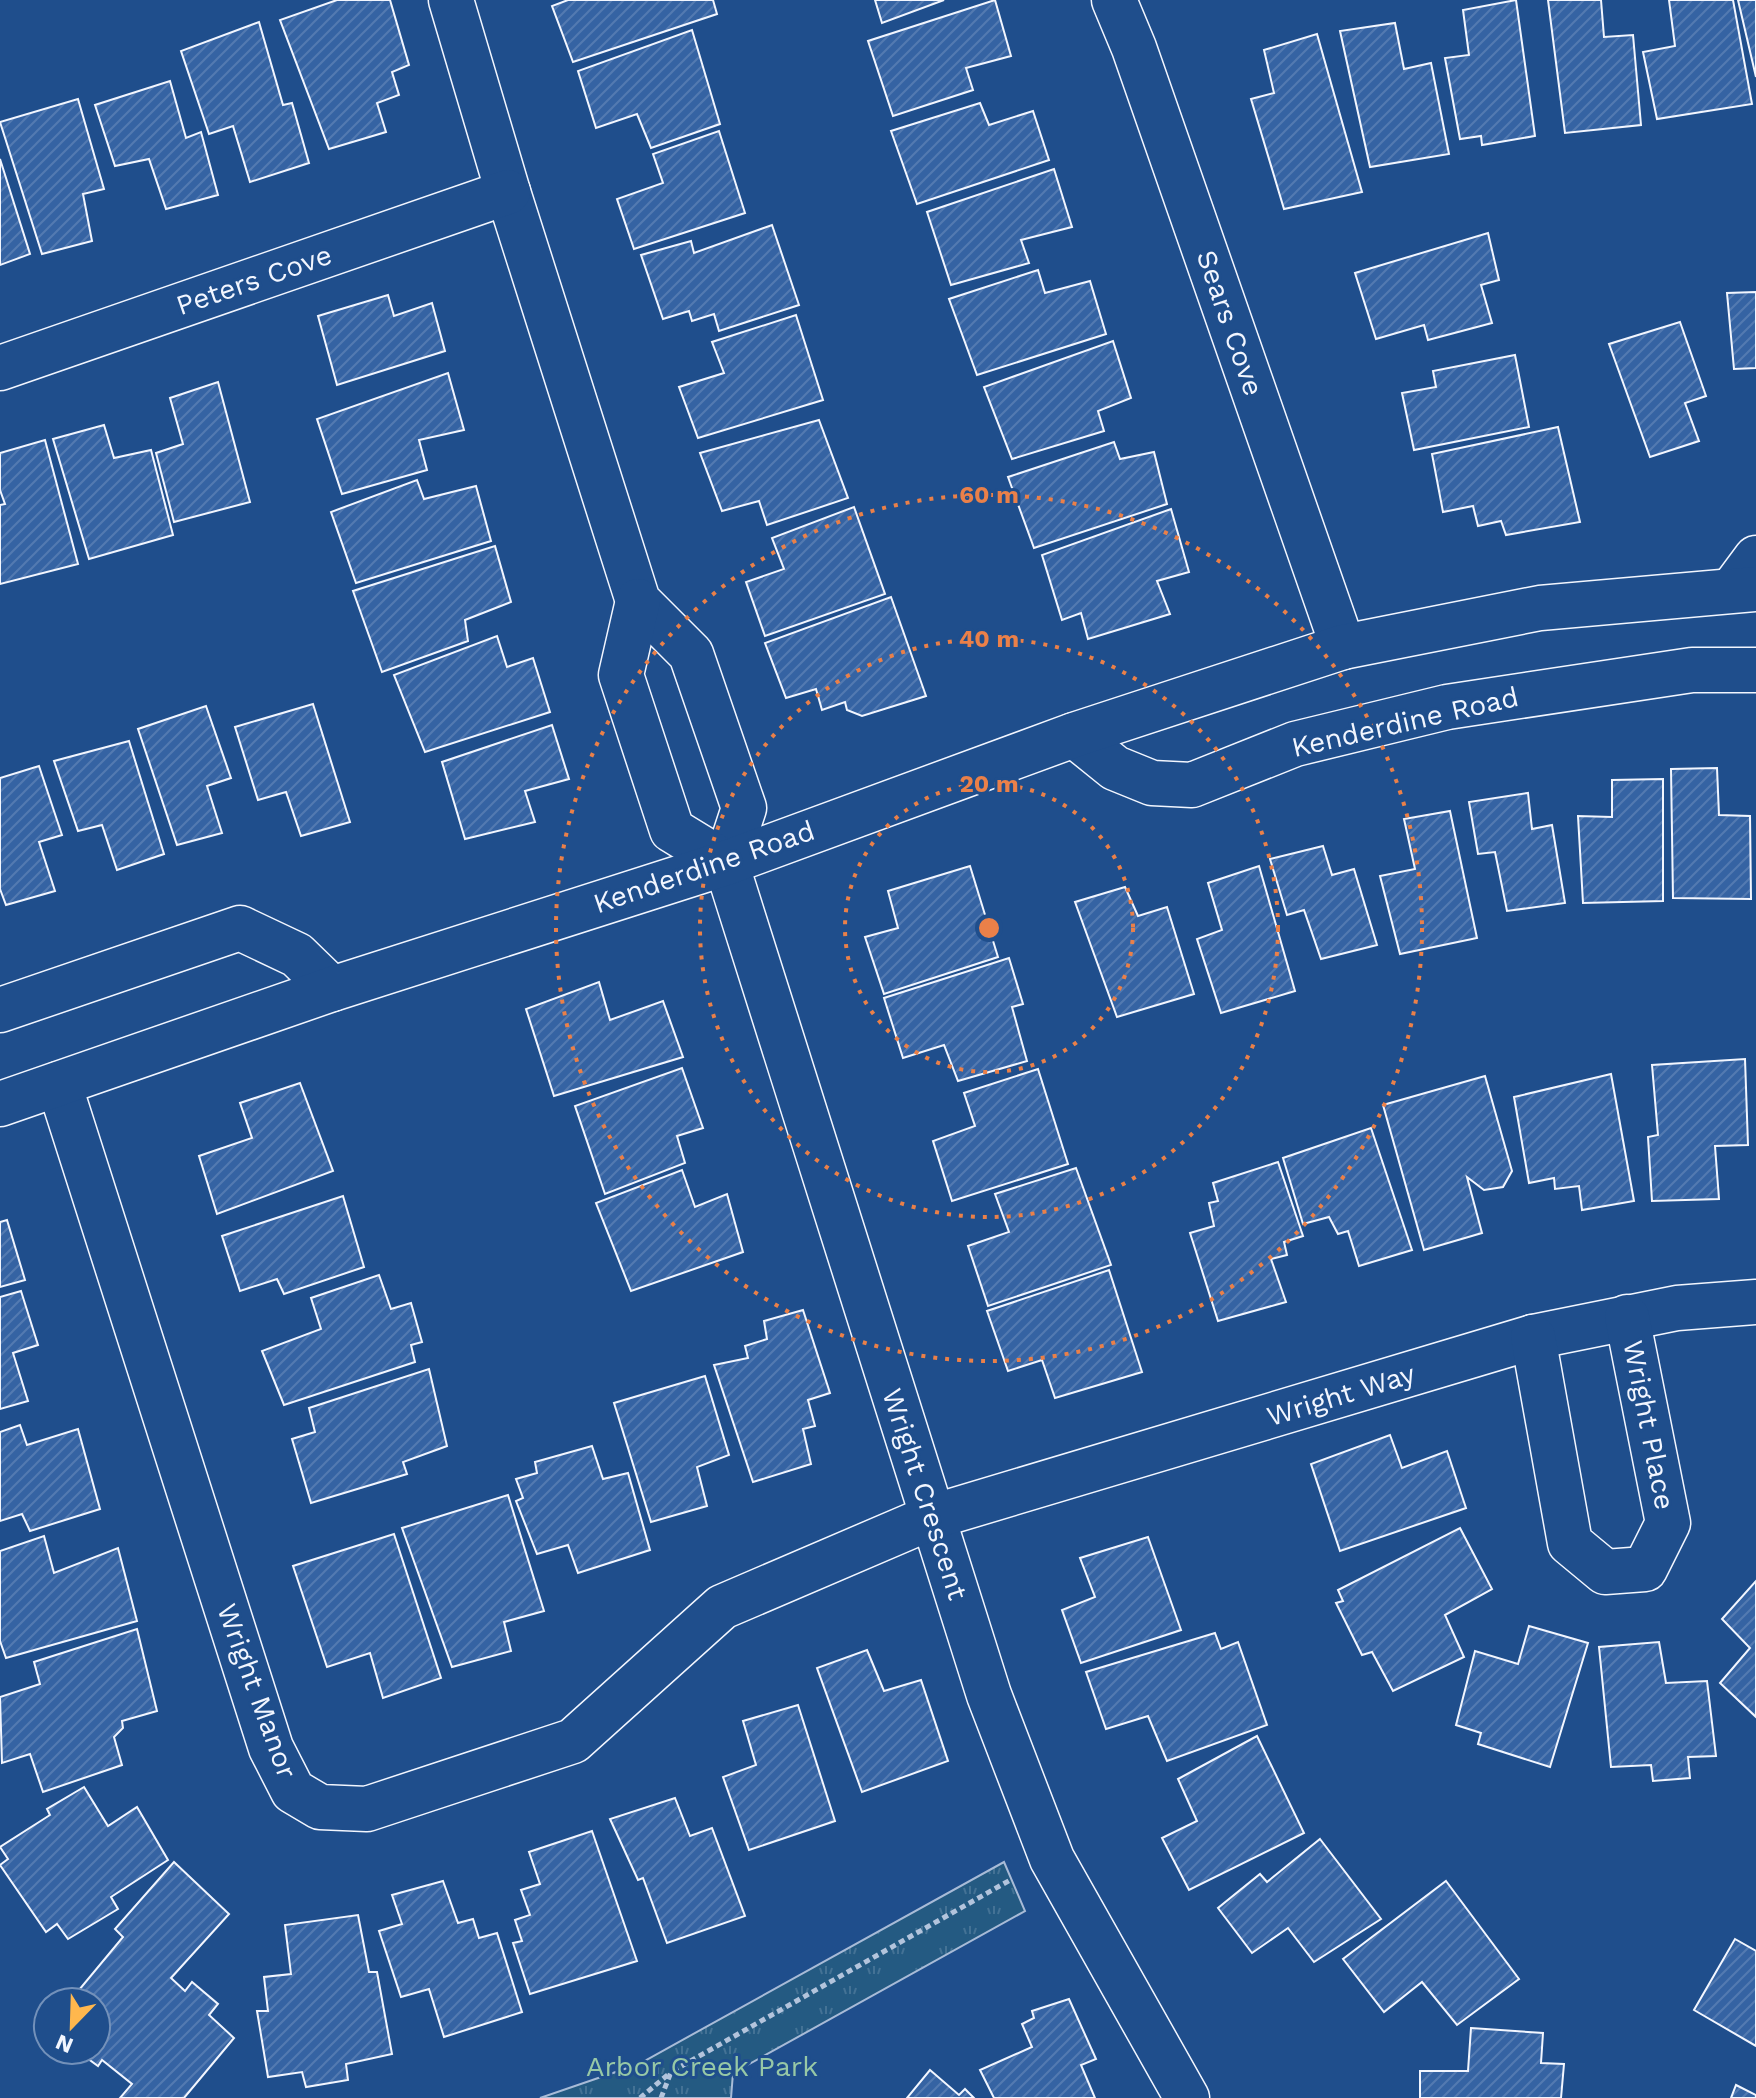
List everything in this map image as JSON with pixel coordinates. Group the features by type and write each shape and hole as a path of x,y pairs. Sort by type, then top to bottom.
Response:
{"street":[{"path":"451,0 508,192 638,601 691,654 744,808 726,863 672,830 621,675 638,601"},
{"name":"Sears Cove","path":"1114,0 1134,48 1343,647"},
{"name":"Peters Cove","path":"0,368 508,192"},
{"name":"Kenderdine Road","path":"0,1104 332,989 726,863 1074,735 1343,647 1540,608 1748,579"},
{"name":"Kenderdine Road","path":"1074,735 1115,768 1152,783 1192,785 1295,744 1447,707 1692,670 1756,670"},
{"name":"Wright Crescent","path":"726,863 989,1695 1052,1859 1187,2098"},
{"path":"0,1010 240,928 297,955 332,989"},
{"name":"Wright Manor","path":"59,1084 271,1748 293,1791 320,1807 367,1809 573,1741 722,1607 932,1517"},
{"name":"Wright Way","path":"932,1517 1533,1337 1677,1308 1756,1302"},
{"name":"Wright Place","path":"1533,1337 1570,1543 1605,1572 1645,1569 1668,1523 1627,1317"}],"path":[{"path":"640,2098 671,2072 1052,1859"},
{"path":"661,2098 671,2072"}],"green space":[{"name":"Arbor Creek Park","path":"1004,1862 1025,1911 733,2073 731,2098 540,2098 639,2064"}],"building":[{"path":"337,0 390,0 409,65 392,72 399,95 377,103 386,132 329,149 280,20"},
{"path":"568,0 713,0 717,14 573,62 552,6"},
{"path":"875,0 944,0 882,23"},
{"path":"995,0 1011,56 966,68 973,90 893,116 868,41"},
{"path":"1516,0 1535,136 1482,145 1481,136 1460,139 1445,58 1469,55 1463,10"},
{"path":"1548,0 1601,0 1604,37 1633,35 1641,125 1565,133"},
{"path":"1669,0 1733,0 1752,104 1657,119 1643,52 1675,46"},
{"path":"1738,0 1756,0 1756,77"},
{"path":"259,22 283,105 292,103 309,163 250,182 233,126 209,134 181,51"},
{"path":"1395,23 1404,69 1431,63 1449,154 1370,167 1340,31"},
{"path":"692,30 720,124 651,148 637,114 596,128 578,71"},
{"path":"1317,34 1362,192 1284,209 1251,99 1274,93 1264,50"},
{"path":"170,81 186,138 201,132 218,195 166,209 149,159 115,166 95,105"},
{"path":"78,99 104,189 83,194 92,241 42,254 0,122"},
{"path":"980,103 989,125 1033,111 1049,160 917,204 891,131"},
{"path":"719,131 745,213 634,249 617,199 663,183 653,154"},
{"path":"0,159 30,254 0,265"},
{"path":"1054,169 1072,227 1021,240 1029,263 951,285 927,212"},
{"path":"772,225 799,305 719,331 714,314 692,321 689,311 663,319 641,255 691,241 694,253"},
{"path":"1488,233 1499,280 1481,285 1492,323 1428,340 1424,325 1376,339 1355,273"},
{"path":"1038,270 1045,293 1090,281 1106,334 977,375 949,299"},
{"path":"1756,292 1756,368 1734,369 1727,293"},
{"path":"388,295 394,316 432,303 445,351 337,385 318,316"},
{"path":"796,315 823,400 698,438 679,387 724,373 712,342"},
{"path":"1680,322 1706,396 1685,403 1699,441 1650,457 1609,344"},
{"path":"1113,341 1131,398 1098,411 1104,431 1012,459 984,387"},
{"path":"1515,355 1529,427 1414,450 1402,393 1436,387 1433,371"},
{"path":"448,373 464,430 419,440 427,470 342,494 317,419"},
{"path":"218,382 250,502 174,522 156,453 183,444 170,398"},
{"path":"819,420 848,498 767,525 759,501 722,511 700,453"},
{"path":"104,425 114,458 151,450 173,535 89,559 53,439"},
{"path":"1558,427 1580,522 1506,535 1501,521 1478,526 1473,506 1443,512 1432,454"},
{"path":"45,440 78,564 0,584 0,505 5,504 0,490 0,453"},
{"path":"1114,442 1120,459 1154,452 1167,504 1034,548 1008,477"},
{"path":"417,480 424,499 476,486 491,541 356,583 331,512"},
{"path":"854,507 885,594 765,636 746,582 784,569 772,538"},
{"path":"1171,509 1189,572 1157,581 1170,614 1088,639 1081,613 1062,620 1042,555"},
{"path":"495,546 511,602 465,620 468,641 382,672 353,591"},
{"path":"891,597 926,696 862,716 847,710 845,702 822,710 816,689 786,698 765,643"},
{"path":"497,636 507,667 533,658 550,712 425,752 394,675"},
{"path":"313,704 350,822 301,836 286,792 258,800 235,727"},
{"path":"206,706 231,778 207,786 222,833 177,845 138,729"},
{"path":"552,725 569,779 525,791 535,822 465,839 442,762"},
{"path":"129,741 164,854 117,870 102,825 78,831 54,761"},
{"path":"39,766 62,835 39,842 55,891 6,905 0,889 0,778"},
{"path":"1717,768 1719,815 1750,816 1751,899 1673,898 1671,769"},
{"path":"1663,779 1663,901 1583,903 1578,816 1612,817 1612,780"},
{"path":"1528,793 1532,829 1552,825 1565,903 1507,911 1495,852 1478,854 1469,802"},
{"path":"1450,811 1477,938 1400,954 1380,876 1415,869 1404,819"},
{"path":"1323,846 1332,875 1354,869 1377,945 1321,959 1304,910 1287,915 1270,859"},
{"path":"970,866 998,957 884,994 865,937 898,928 888,891"},
{"path":"1259,866 1295,991 1221,1013 1197,939 1222,930 1208,883"},
{"path":"1125,887 1138,916 1167,907 1194,994 1117,1017 1075,902"},
{"path":"1009,958 1023,1004 1012,1007 1027,1061 958,1081 944,1045 903,1058 884,998"},
{"path":"599,982 610,1020 663,1001 683,1057 554,1096 526,1009"},
{"path":"1745,1059 1748,1145 1715,1146 1719,1199 1652,1201 1648,1137 1658,1135 1652,1065"},
{"path":"682,1068 703,1128 677,1136 685,1163 605,1194 575,1106"},
{"path":"1038,1069 1068,1164 952,1201 933,1141 975,1126 964,1093"},
{"path":"1611,1074 1634,1201 1582,1210 1579,1186 1555,1189 1554,1178 1529,1183 1514,1097"},
{"path":"1485,1076 1512,1171 1503,1187 1484,1190 1467,1177 1482,1233 1424,1250 1383,1105"},
{"path":"300,1083 333,1171 217,1214 199,1156 252,1138 240,1103"},
{"path":"1371,1128 1412,1250 1359,1266 1348,1231 1338,1234 1329,1217 1303,1224 1283,1158"},
{"path":"1278,1162 1303,1236 1284,1242 1287,1255 1271,1259 1286,1302 1218,1321 1190,1233 1214,1226 1209,1203 1218,1201 1213,1183"},
{"path":"1076,1168 1111,1265 988,1306 968,1246 1009,1232 995,1194"},
{"path":"682,1170 695,1207 727,1194 743,1252 631,1291 596,1203"},
{"path":"343,1196 364,1267 284,1294 277,1279 240,1291 222,1236"},
{"path":"7,1220 25,1280 0,1287 0,1222"},
{"path":"1109,1270 1142,1372 1055,1398 1042,1360 1008,1371 987,1311"},
{"path":"379,1275 391,1309 411,1303 422,1342 411,1345 415,1362 284,1405 262,1351 321,1329 311,1298"},
{"path":"21,1291 38,1345 13,1353 28,1401 0,1409 0,1297"},
{"path":"803,1310 830,1393 808,1400 815,1426 803,1429 811,1464 753,1482 714,1365 748,1358 745,1346 767,1339 764,1321"},
{"path":"429,1369 447,1446 403,1462 407,1474 311,1503 292,1439 315,1432 309,1408"},
{"path":"705,1376 729,1455 697,1467 707,1506 651,1522 614,1403"},
{"path":"20,1425 27,1445 78,1429 100,1509 30,1531 22,1514 0,1521 0,1432"},
{"path":"1390,1435 1402,1468 1447,1451 1466,1508 1340,1551 1311,1464"},
{"path":"592,1446 603,1479 628,1473 650,1550 578,1573 568,1545 537,1554 516,1501 523,1498 516,1479 537,1473 535,1462"},
{"path":"508,1495 544,1611 504,1622 511,1651 452,1667 402,1528"},
{"path":"1460,1528 1492,1589 1445,1615 1464,1657 1393,1691 1372,1652 1362,1655 1336,1603 1343,1601 1338,1590"},
{"path":"394,1534 441,1678 383,1698 370,1653 327,1667 293,1566"},
{"path":"44,1536 54,1573 118,1548 137,1621 6,1658 0,1641 0,1551"},
{"path":"1148,1537 1181,1630 1081,1663 1062,1610 1095,1597 1080,1558"},
{"path":"1756,1581 1756,1717 1720,1683 1750,1648 1722,1619"},
{"path":"1529,1626 1588,1643 1550,1767 1478,1744 1481,1733 1456,1725 1475,1651 1518,1664"},
{"path":"137,1629 157,1711 122,1721 123,1728 114,1737 122,1765 43,1792 30,1754 2,1763 0,1697 40,1684 34,1662"},
{"path":"1215,1633 1221,1649 1238,1642 1267,1725 1167,1761 1148,1716 1106,1729 1086,1672"},
{"path":"1659,1642 1666,1683 1707,1681 1716,1756 1688,1757 1690,1778 1653,1781 1651,1765 1611,1767 1599,1647"},
{"path":"867,1650 884,1691 921,1680 948,1761 862,1792 817,1668"},
{"path":"798,1705 835,1821 749,1850 723,1777 756,1765 743,1721"},
{"path":"1257,1736 1304,1833 1189,1890 1162,1838 1197,1821 1178,1779"},
{"path":"84,1787 108,1826 137,1807 168,1860 111,1897 118,1909 68,1939 57,1924 46,1932 0,1865 8,1859 0,1847 50,1815 47,1809"},
{"path":"675,1798 690,1836 712,1828 745,1916 667,1943 643,1878 638,1880 610,1819"},
{"path":"592,1831 637,1961 530,1994 513,1943 522,1941 515,1920 530,1915 521,1890 540,1884 529,1852"},
{"path":"1320,1839 1381,1919 1314,1962 1288,1928 1252,1953 1218,1908 1260,1874 1267,1882"},
{"path":"174,1862 229,1914 171,1978 185,1991 192,1982 218,2004 209,2015 234,2038 184,2098 120,2098 132,2084 110,2066 112,2066 112,1986 82,1986 123,1937 115,1929"},
{"path":"443,1881 458,1923 473,1919 479,1938 497,1933 522,2012 444,2037 429,1989 401,1997 379,1931 402,1924 392,1895"},
{"path":"1446,1881 1519,1979 1457,2025 1422,1982 1384,2012 1343,1959"},
{"path":"358,1915 369,1972 377,1972 392,2054 346,2064 348,2080 306,2087 302,2072 268,2077 257,2011 268,2011 264,1977 291,1974 285,1925"},
{"path":"1735,1939 1756,1951 1756,2046 1694,2010"},
{"path":"1069,1999 1096,2059 1081,2065 1095,2098 994,2098 980,2070 1032,2047 1022,2024 1034,2018 1032,2011"},
{"path":"1471,2028 1543,2033 1541,2063 1564,2064 1561,2098 1420,2098 1420,2071 1468,2071"},
{"path":"930,2070 959,2095 965,2089 974,2098 907,2098"},
{"path":"1736,2085 1756,2095 1756,2098 1731,2098"}]}
